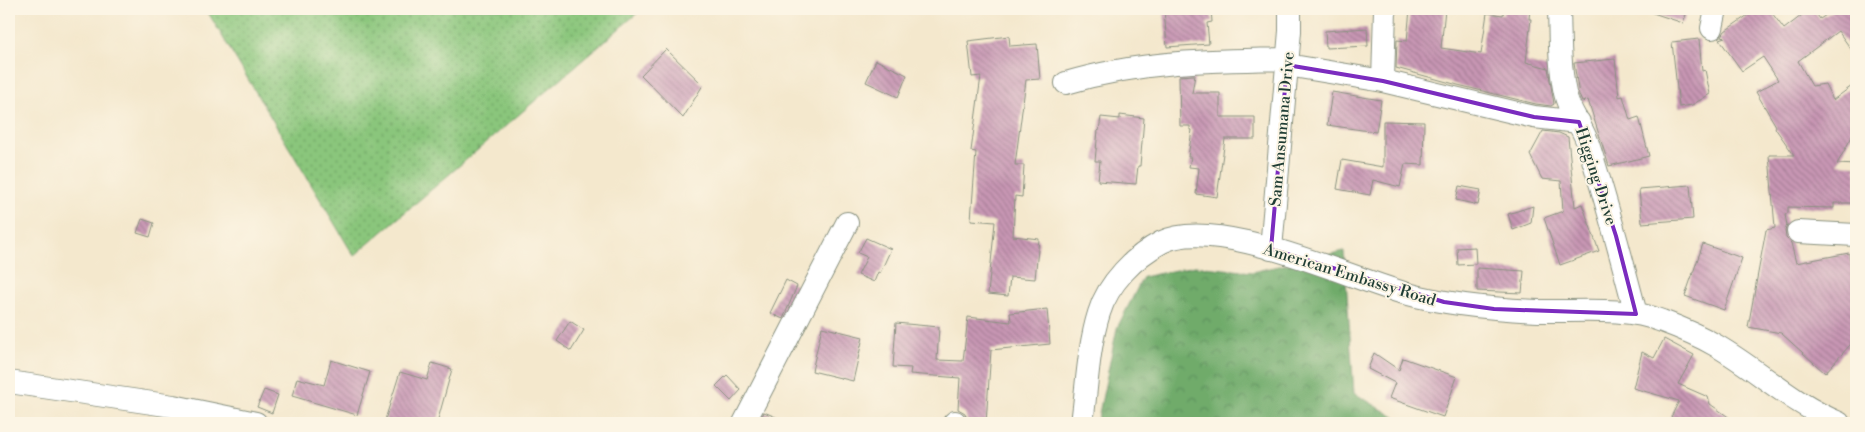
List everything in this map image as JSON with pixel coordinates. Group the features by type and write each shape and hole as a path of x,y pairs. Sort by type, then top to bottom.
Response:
{"street":[{"name":"Sam Ansumana Drive","path":"1271,249 1290,32 1290,9"},
{"path":"1383,81 1385,9"},
{"name":"Higging Drive","path":"1559,9 1563,83 1569,106 1579,122 1616,236 1636,314"},
{"path":"1066,82 1099,73 1152,64 1192,60 1287,62 1383,81 1534,117 1579,122"},
{"path":"744,423 847,223"},
{"path":"1798,232 1856,235"},
{"name":"American Embassy Road","path":"1082,423 1090,359 1099,312 1108,293 1118,278 1135,260 1152,248 1166,240 1197,234 1222,236 1271,249 1403,292 1444,302 1494,309 1636,314 1660,320 1718,346 1798,403 1839,423"},
{"path":"9,382 173,406 256,423"}],"highlighted area":[{"path":"1287,65 1383,81 1534,117 1579,122 1616,236 1636,314 1494,309 1444,302 1271,249"}],"green space":[{"path":"206,9 642,9 354,256"},
{"path":"1344,251 1354,393 1405,423 1097,423 1117,328 1143,277 1195,266 1252,272"}],"building":[{"path":"1164,9 1211,9 1212,22 1207,23 1209,44 1167,47"},
{"path":"1410,9 1445,9 1441,48 1481,54 1487,13 1503,15 1504,9 1530,9 1529,19 1531,19 1526,62 1548,68 1554,104 1551,106 1536,104 1396,68 1397,40 1407,41"},
{"path":"1648,9 1688,9 1683,23 1647,11"},
{"path":"1743,9 1769,9 1784,29 1810,9 1813,9 1820,19 1835,9 1848,9 1856,20 1856,56 1838,31 1798,61 1812,86 1825,84 1833,100 1856,83 1856,129 1837,164 1856,165 1856,203 1834,203 1834,208 1788,207 1788,213 1785,215 1787,225 1785,231 1786,238 1791,243 1796,263 1849,253 1856,294 1856,333 1850,345 1825,373 1781,333 1748,327 1766,230 1775,228 1769,155 1794,155 1775,128 1776,126 1756,92 1778,80 1763,57 1742,71 1719,39 1725,37 1722,36 1725,31 1748,15"},
{"path":"1367,28 1368,46 1326,48 1325,31"},
{"path":"1009,36 1010,46 1037,44 1040,79 1026,80 1015,165 1024,165 1022,197 1015,196 1013,236 1039,239 1035,279 1010,277 1008,296 988,294 995,222 971,220 976,152 971,151 981,76 972,77 968,41"},
{"path":"1699,39 1702,71 1705,70 1710,94 1692,105 1679,107 1672,42"},
{"path":"666,49 703,85 683,118 641,75"},
{"path":"1615,59 1619,97 1623,96 1630,120 1639,117 1649,156 1609,166 1588,100 1582,102 1579,95 1574,63"},
{"path":"876,60 907,75 898,97 866,82"},
{"path":"1195,75 1192,93 1220,93 1220,117 1255,117 1255,139 1225,139 1217,197 1196,194 1199,168 1189,167 1191,157 1188,157 1192,130 1190,130 1190,126 1180,126 1179,76"},
{"path":"1332,92 1381,100 1376,132 1327,125"},
{"path":"1120,115 1144,118 1140,166 1138,166 1136,184 1098,181 1100,161 1095,161 1101,117 1120,119"},
{"path":"1383,121 1424,122 1423,165 1405,164 1400,187 1373,180 1370,195 1337,189 1342,160 1383,167"},
{"path":"1543,131 1559,133 1568,137 1575,207 1582,204 1599,251 1560,265 1544,218 1563,211 1561,181 1542,179 1530,155"},
{"path":"1690,185 1693,219 1642,223 1639,189"},
{"path":"1459,186 1481,190 1478,205 1456,200"},
{"path":"1533,206 1531,223 1513,230 1508,214"},
{"path":"142,219 154,223 150,237 137,233"},
{"path":"866,238 891,249 874,282 858,275 867,257 858,253"},
{"path":"1703,244 1742,258 1724,310 1685,296"},
{"path":"1475,247 1476,264 1458,265 1457,248"},
{"path":"1477,268 1524,271 1522,293 1477,291"},
{"path":"786,280 797,286 783,319 770,313"},
{"path":"1047,309 1050,344 991,350 986,423 968,423 965,413 958,409 960,378 910,374 911,368 893,367 896,323 939,327 937,360 963,361 968,317 1011,322 1010,313"},
{"path":"570,321 584,330 571,351 557,341"},
{"path":"822,327 863,337 853,381 812,371"},
{"path":"1664,339 1694,355 1678,384 1708,397 1710,404 1737,423 1682,423 1671,417 1679,401 1633,388 1642,352 1654,358"},
{"path":"1374,353 1399,370 1403,358 1457,377 1443,417 1389,398 1395,383 1368,369"},
{"path":"331,360 370,372 357,415 292,396 297,378 324,385"},
{"path":"432,363 452,369 437,423 384,423 400,372 427,380"},
{"path":"727,375 741,390 731,401 716,386"},
{"path":"264,390 278,395 272,413 257,407"},
{"path":"764,412 790,423 759,423"}]}
